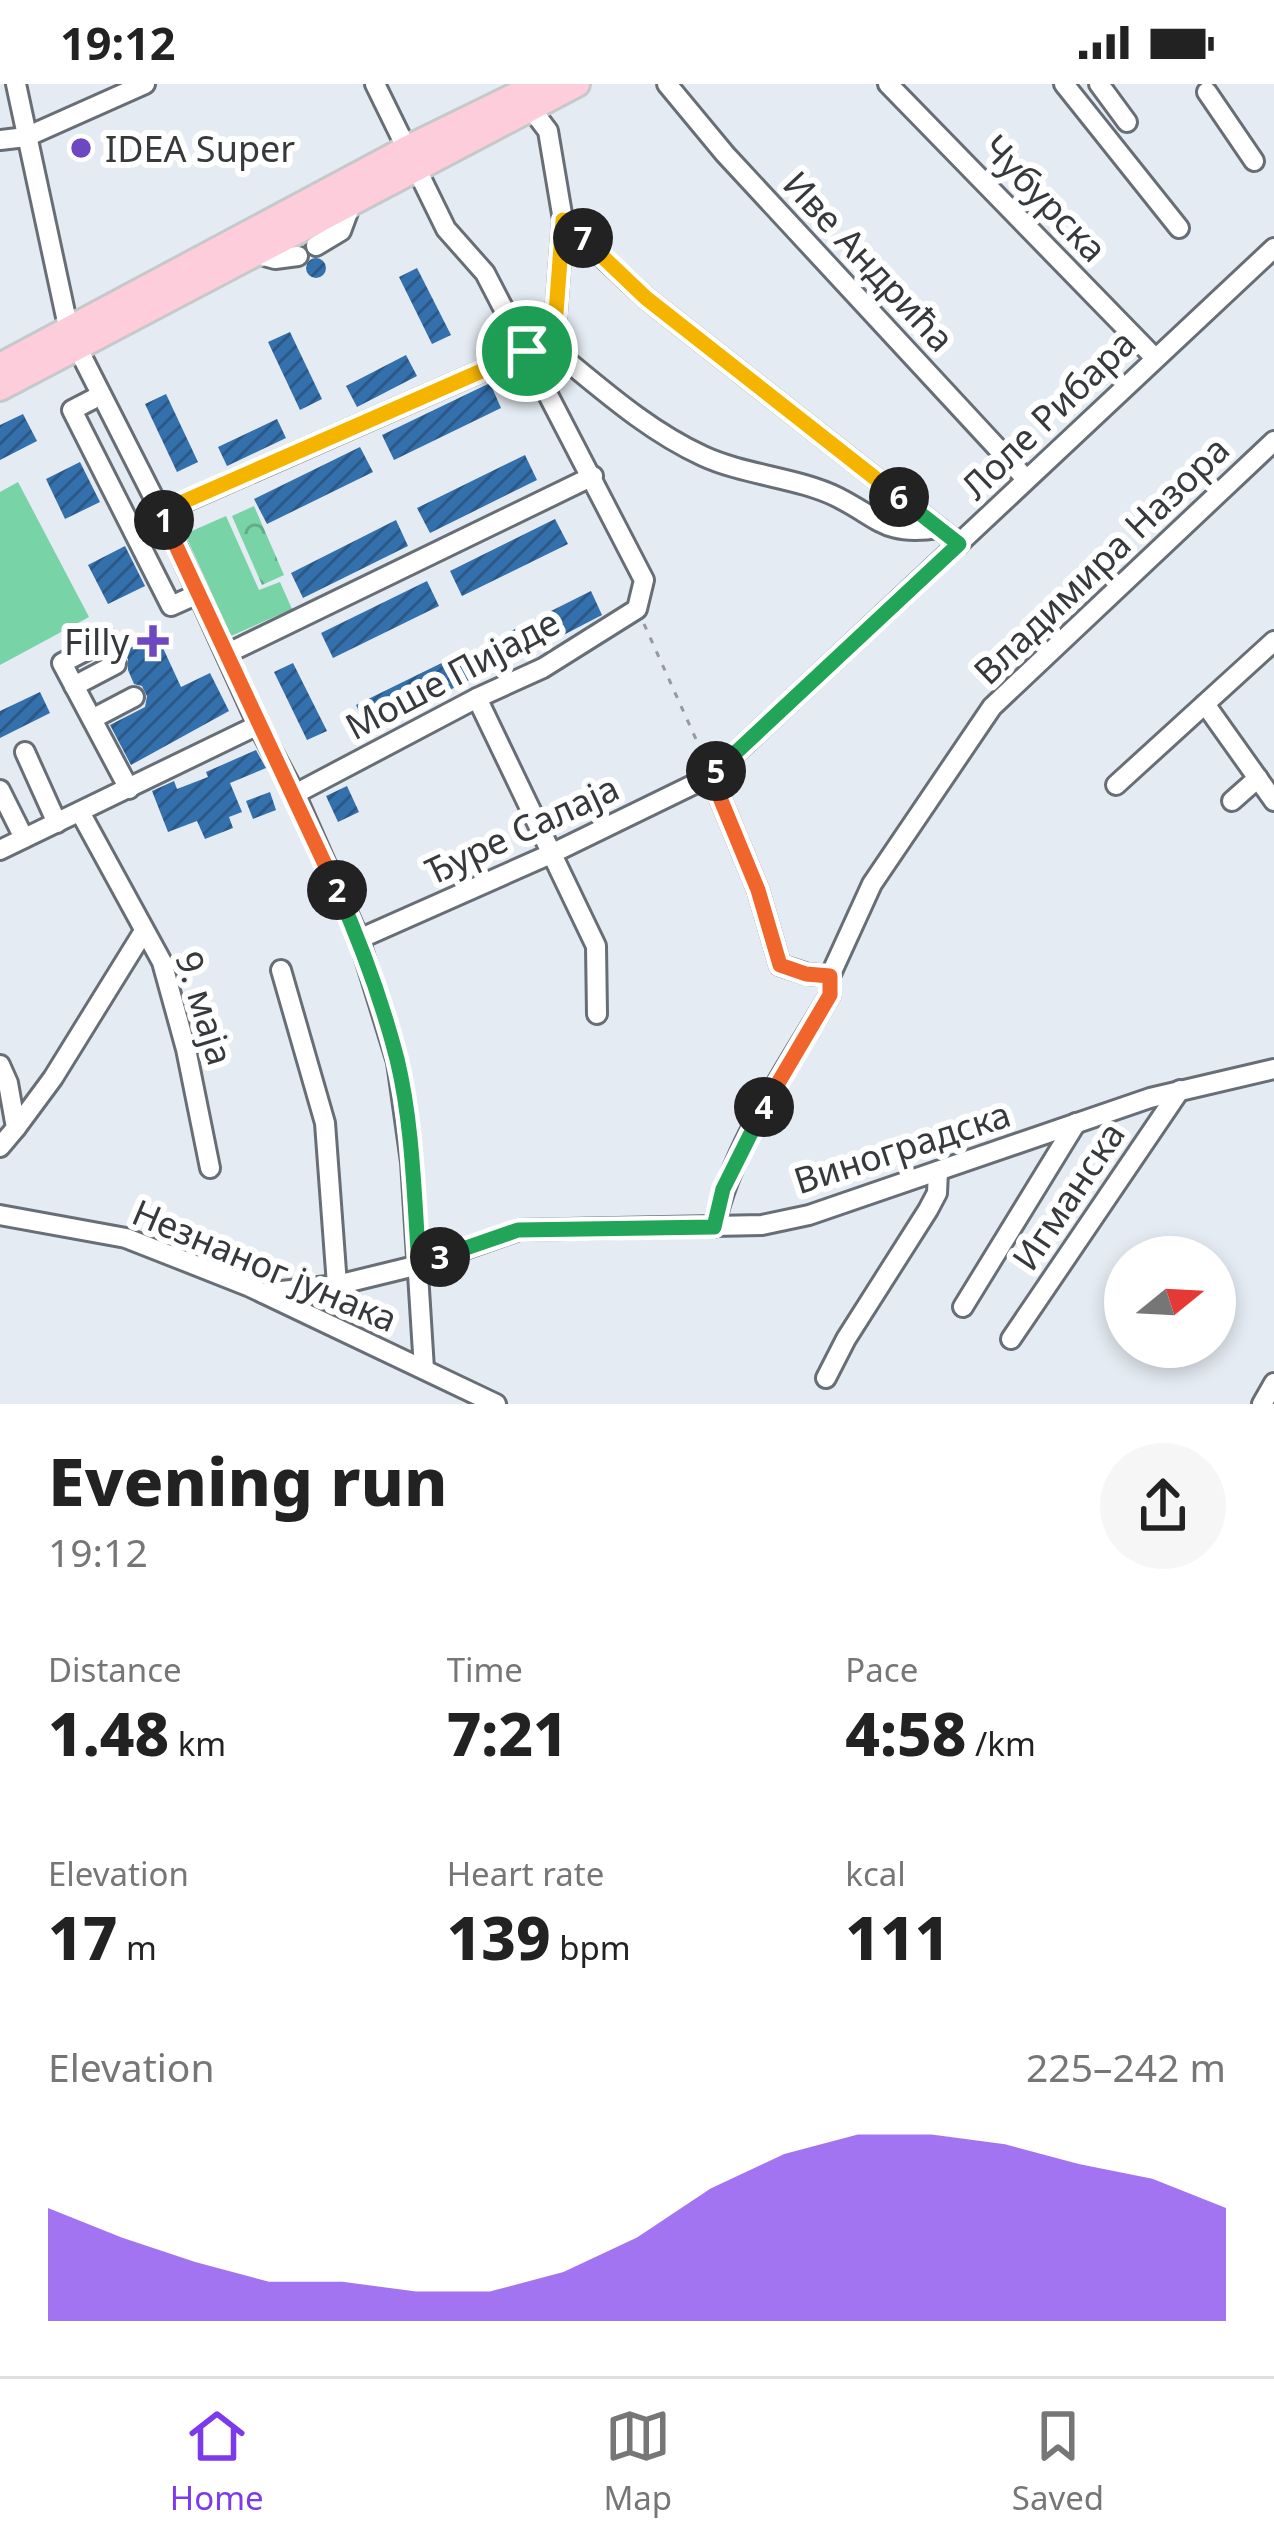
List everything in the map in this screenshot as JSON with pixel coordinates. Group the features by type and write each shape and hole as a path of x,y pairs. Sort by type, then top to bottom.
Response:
{"main road":[{"path":"0,388 73,339 526,94 577,84"},
{"path":"0,366 73,339 256,254 351,204 411,158"}],"street":[{"path":"16,84 73,339 160,512 258,725 296,794 358,939 398,1062 411,1162 424,1369"},
{"path":"0,140 26,137 145,84"},
{"path":"375,84 446,229 485,273 536,347 644,580 637,609"},
{"name":"Иве Андрића","path":"668,84 740,170 1026,479"},
{"name":"Чубурска","path":"888,84 1154,357"},
{"path":"1064,84 1179,228"},
{"path":"1099,84 1127,122"},
{"path":"1208,88 1254,161"},
{"path":"160,512 536,347 555,326 563,220 548,131 526,94"},
{"path":"256,254 274,259 307,251 344,226 351,204"},
{"path":"563,220 646,298 959,544"},
{"name":"Лоле Рибара","path":"711,776 1274,248"},
{"path":"536,347 650,427 705,457 834,495 884,527 939,528"},
{"path":"101,395 72,410 171,606 198,594"},
{"name":"Владимира Назора","path":"714,1227 723,1189 750,1130 830,995 830,976 872,884 992,707 1274,441"},
{"path":"226,654 593,476"},
{"name":"Моше Пијаде","path":"296,794 543,668 637,609"},
{"path":"108,638 62,663 129,789"},
{"path":"1116,785 1274,641"},
{"path":"74,686 116,664"},
{"path":"92,719 134,697"},
{"path":"477,698 596,946 597,1014"},
{"path":"1205,704 1274,800"},
{"path":"0,850 258,725"},
{"path":"25,752 57,823"},
{"path":"711,776 758,890 780,965 830,976"},
{"name":"Ђуре Салаја","path":"358,939 554,853 711,776"},
{"path":"1232,800 1258,778"},
{"path":"0,790 23,838"},
{"name":"9. маја","path":"80,812 162,962 210,1168"},
{"path":"0,1147 53,1078 144,931"},
{"path":"281,970 326,1123 337,1286"},
{"path":"0,1065 16,1128"},
{"name":"Виноградска","path":"262,1293 337,1286 419,1265 518,1230 762,1225 809,1216 1180,1090 1274,1069"},
{"name":"Игманска","path":"1010,1340 1180,1090"},
{"path":"963,1307 1076,1123"},
{"path":"826,1378 928,1210 937,1193 938,1171"},
{"name":"Незнаног јунака","path":"0,1215 126,1238 262,1293 496,1404"},
{"path":"1262,1404 1274,1383"}],"path":[{"path":"637,609 711,776"}],"green space":[{"path":"18,482 89,617 0,665 0,492"},
{"path":"254,506 284,575 262,585 232,516"},
{"path":"226,516 259,590 280,582 292,609 231,636 185,534"}],"building":[{"path":"316,258 326,268 316,278 306,268"},
{"path":"417,268 451,335 432,344 399,277"},
{"path":"290,332 322,399 300,410 268,342"},
{"path":"406,355 417,376 357,407 346,386"},
{"path":"490,383 501,408 394,460 382,435"},
{"path":"166,394 198,462 177,472 145,404"},
{"path":"23,414 37,441 0,460 0,425"},
{"path":"277,419 286,438 227,466 218,447"},
{"path":"360,447 373,472 267,524 254,499"},
{"path":"525,455 537,480 430,533 417,508"},
{"path":"80,462 100,502 65,519 46,479"},
{"path":"555,519 568,544 462,596 450,571"},
{"path":"396,520 408,546 303,598 291,573"},
{"path":"125,546 145,586 108,604 88,565"},
{"path":"427,581 439,606 333,658 321,633"},
{"path":"591,591 602,615 498,669 485,644"},
{"path":"157,635 181,687 210,673 229,711 131,765 110,725 145,707 147,696 142,686 134,684 122,652"},
{"path":"462,653 474,678 368,730 356,705"},
{"path":"293,663 327,731 307,740 274,672"},
{"path":"40,692 50,713 0,738 0,711"},
{"path":"256,750 266,768 230,783 242,812 229,817 233,828 205,839 197,821 168,832 152,791 174,781 177,789 208,777 206,772"},
{"path":"347,786 359,812 338,822 326,796"},
{"path":"270,792 276,810 253,819 246,801"}],"place":[{"name":"IDEA Super","path":"81,148"},
{"name":"Filly","path":"153,641"}],"route":[{"path":"563,220 646,298 959,544 711,776 758,890 780,965 830,976 830,995 750,1130 723,1189 714,1227 518,1230 419,1265 398,1062 358,939 296,794 258,725 160,512 527,351 545,343 555,326 563,220"}]}
